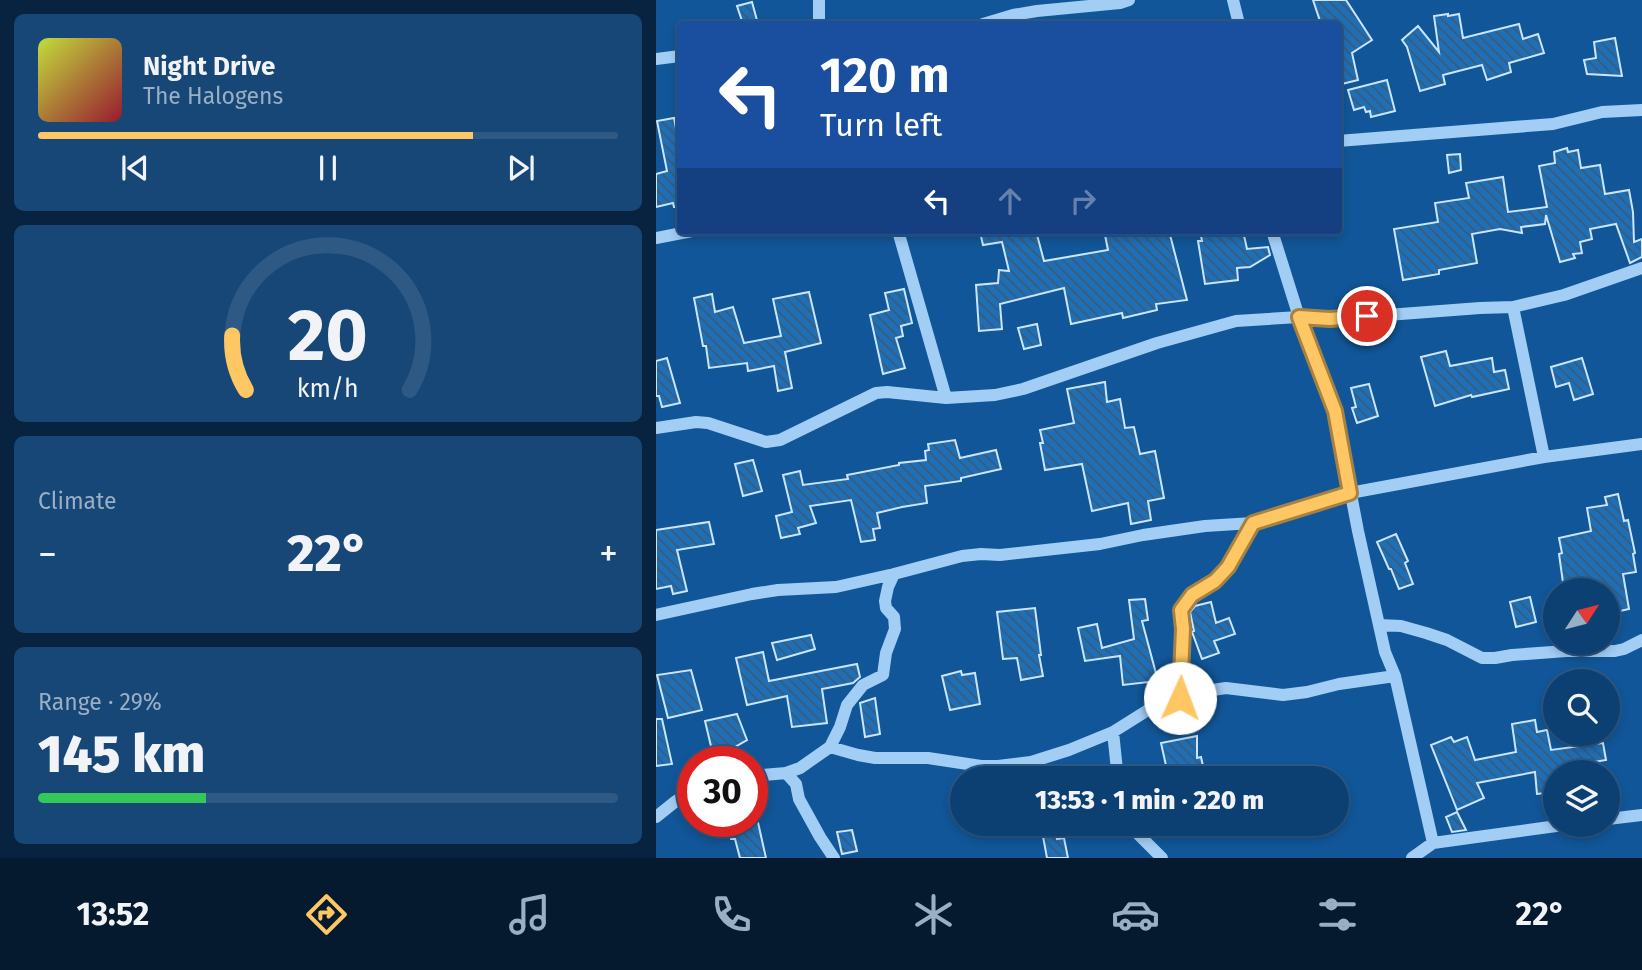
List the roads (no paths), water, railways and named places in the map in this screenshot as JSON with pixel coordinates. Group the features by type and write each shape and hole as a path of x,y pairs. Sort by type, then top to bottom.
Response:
{"street":[{"path":"819,0 819,21"},
{"path":"993,21 1013,15 1107,5 1129,0"},
{"path":"1233,0 1238,21"},
{"path":"656,59 677,56"},
{"path":"1342,141 1553,124 1602,112 1642,110"},
{"path":"656,238 677,234"},
{"path":"899,235 946,398"},
{"path":"1273,235 1299,317 1335,411 1385,652 1394,676 1433,843"},
{"path":"656,428 696,422 708,423 766,442 774,441 876,393 946,398 995,395 1023,389 1156,343 1236,321 1299,317 1339,318 1513,307 1564,296 1642,268"},
{"path":"1513,307 1544,457"},
{"path":"656,615 752,594 836,587 962,556 1000,555 1100,544 1205,526 1253,523 1350,493 1544,457 1642,444"},
{"path":"1180,698 1183,629 1181,610 1192,595 1215,581 1228,567 1253,523"},
{"path":"768,775 800,768 825,753 840,727 847,705 863,685 883,675 886,653 895,629 894,617 886,608 885,601 894,574"},
{"path":"1379,625 1402,626 1447,640 1482,657 1495,658 1566,651 1615,651 1642,640"},
{"path":"830,747 875,758 928,758 981,766 1031,762 1113,732 1148,710 1206,691 1226,688 1283,695 1394,676"},
{"path":"1113,732 1117,766"},
{"path":"786,773 796,784 799,799 834,858"},
{"path":"656,817 677,800"},
{"path":"1620,818 1642,815"},
{"path":"1412,858 1433,843 1543,828"},
{"path":"1140,836 1162,858"}]}
